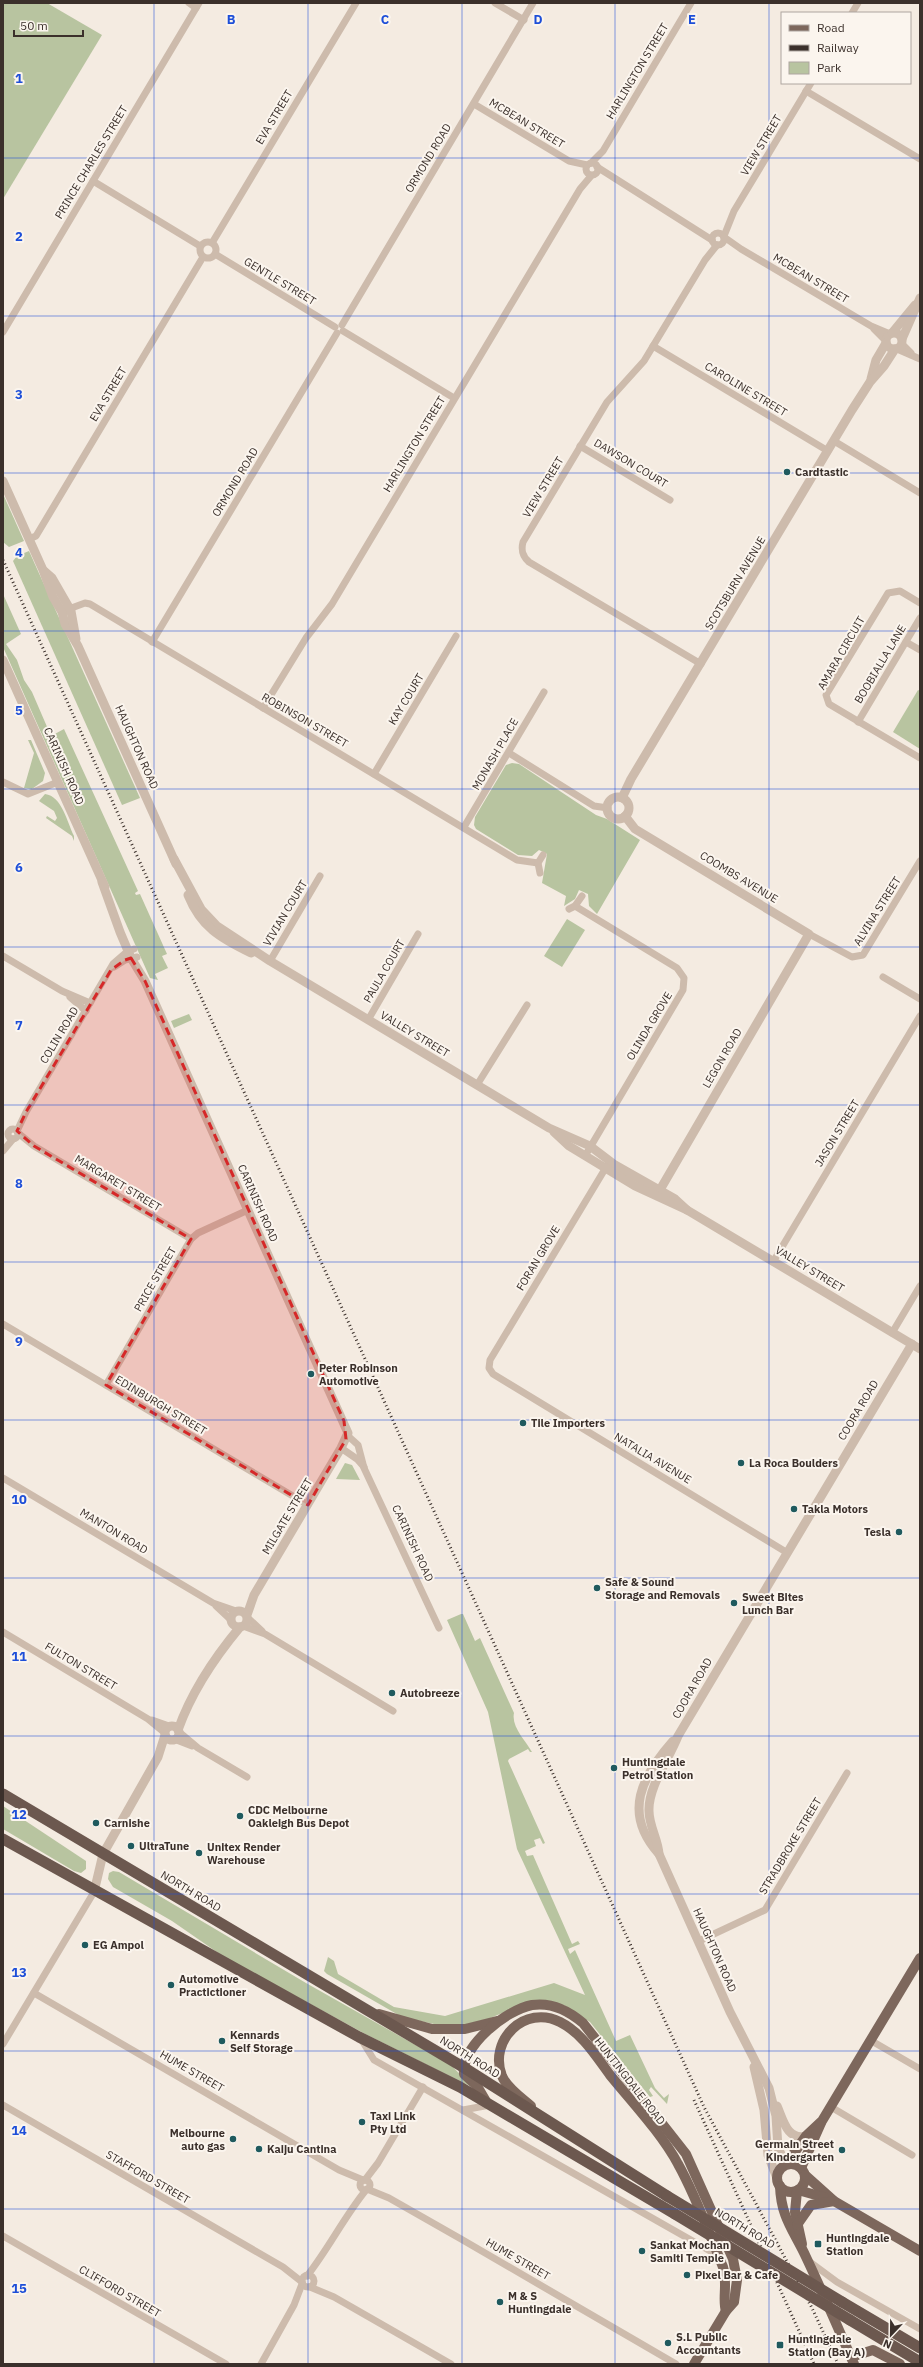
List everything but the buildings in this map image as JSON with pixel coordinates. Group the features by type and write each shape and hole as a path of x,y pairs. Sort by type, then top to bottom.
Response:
{"highway":[{"name":"NORTH ROAD","path":"3,1794 463,2067 667,2196 920,2348"},
{"path":"3,1840 94,1892 359,2037 489,2104 920,2362"}],"main road":[{"path":"797,2191 803,2186 803,2171 822,2121 920,1958"},
{"name":"HUNTINGDALE ROAD","path":"463,2067 465,2059 474,2046 500,2021 513,2012 533,2005 554,2007 576,2017 583,2023 672,2134 686,2154 733,2259 737,2280 736,2293 731,2307 726,2311 698,2362"},
{"path":"365,2010 432,2029 465,2028 500,2021"},
{"name":"HUNTINGDALE ROAD","path":"543,2117 506,2082 498,2059 501,2045 510,2030 526,2020 540,2017 559,2022 582,2038 670,2151 684,2175 719,2256 726,2280 724,2304 726,2311"},
{"path":"463,2067 465,2076 477,2086 489,2104"},
{"path":"822,2121 806,2136 787,2164 780,2169 778,2182 789,2192 797,2191 834,2200"},
{"path":"787,2164 803,2171 834,2200 920,2252"},
{"name":"HAUGHTON ROAD","path":"778,2182 782,2208 786,2221 805,2255 853,2360"},
{"name":"HAUGHTON ROAD","path":"797,2191 794,2201 797,2225 805,2255"},
{"path":"797,2225 811,2205 834,2200"},
{"path":"853,2360 873,2350 900,2364"}],"street":[{"path":"189,3 198,5"},
{"name":"EVA STREET","path":"212,243 356,3"},
{"path":"495,3 524,20"},
{"name":"ORMOND ROAD","path":"152,642 533,3"},
{"name":"HARLINGTON STREET","path":"263,708 306,638 332,604 691,3"},
{"path":"853,12 858,3"},
{"name":"PRINCE CHARLES STREET","path":"3,332 198,5"},
{"name":"VIEW STREET","path":"701,664 529,562 523,556 523,542 610,397 641,365 653,346 810,84"},
{"path":"806,91 920,159"},
{"name":"MCBEAN STREET","path":"474,104 569,161 592,169 614,180 695,228 741,249 889,338"},
{"path":"93,181 200,246"},
{"path":"206,242 212,243 216,250 215,254 210,258 203,257 200,253 200,246 206,242"},
{"name":"GENTLE STREET","path":"215,254 454,398"},
{"name":"EVA STREET","path":"29,539 36,536 203,257"},
{"name":"SCOTSBURN AVENUE","path":"870,382 876,360 889,338 919,300"},
{"name":"SCOTSBURN AVENUE","path":"622,798 631,779 870,382 899,345 919,300"},
{"path":"899,335 899,345 889,348 889,338 899,335"},
{"path":"899,345 917,358"},
{"name":"CAROLINE STREET","path":"653,346 828,451"},
{"path":"834,441 920,493"},
{"name":"DAWSON COURT","path":"580,446 670,500"},
{"name":"HAUGHTON ROAD","path":"3,482 43,570 52,578 66,610 78,646 174,859 209,924"},
{"name":"AMARA CIRCUIT","path":"920,604 900,591 888,593 826,695 829,704 920,758"},
{"name":"ROBINSON STREET","path":"66,610 87,603 517,860 538,863"},
{"name":"BOOBIALLA LANE","path":"858,722 920,618"},
{"name":"KAY COURT","path":"374,774 456,636"},
{"path":"906,642 920,650"},
{"name":"CARINISH ROAD","path":"3,660 102,882 132,954 340,1414 346,1428 347,1435 358,1446 364,1468 439,1628"},
{"name":"MONASH PLACE","path":"464,827 544,692"},
{"path":"508,753 594,806 608,808"},
{"path":"3,782 28,794 58,782"},
{"path":"622,798 629,806 625,816 619,819 612,817 608,808 612,799 622,798"},
{"name":"COOMBS AVENUE","path":"625,816 635,829 844,954"},
{"path":"540,873 538,863 543,855"},
{"name":"ALVINA STREET","path":"844,954 855,958 863,955 920,861"},
{"name":"VIVIAN COURT","path":"270,961 320,876"},
{"name":"OLINDA GROVE","path":"582,896 572,907 677,968 684,978 683,990 585,1156"},
{"name":"VALLEY STREET","path":"209,924 549,1128 590,1146 607,1164"},
{"name":"PAULA COURT","path":"368,1020 418,934"},
{"name":"LEGON ROAD","path":"658,1192 809,934"},
{"name":"COLIN ROAD","path":"3,1150 111,970 132,954"},
{"path":"3,956 62,991 90,1004"},
{"path":"883,977 920,999"},
{"path":"62,991 86,1011"},
{"path":"477,1085 527,1006"},
{"name":"JASON STREET","path":"773,1262 920,1016"},
{"name":"MARGARET STREET","path":"3,1126 12,1133 191,1239"},
{"name":"VALLEY STREET","path":"549,1128 569,1146 585,1156 607,1164 658,1192 675,1199 687,1210 920,1349"},
{"name":"FORAN GROVE","path":"489,1368 490,1360 607,1164"},
{"name":"PRICE STREET","path":"106,1385 191,1239 198,1233 248,1210"},
{"path":"892,1333 920,1286"},
{"name":"EDINBURGH STREET","path":"3,1324 308,1505"},
{"name":"COORA ROAD","path":"650,1798 678,1736 786,1552 912,1344"},
{"name":"NATALIA AVENUE","path":"489,1368 493,1374 786,1552"},
{"path":"341,1448 347,1435"},
{"name":"CARINISH ROAD","path":"341,1448 356,1459 364,1468"},
{"name":"MILGATE STREET","path":"242,1627 254,1595 341,1448"},
{"name":"MANTON ROAD","path":"3,1478 213,1603 237,1611"},
{"name":"MILGATE STREET","path":"231,1621 237,1611 254,1595"},
{"name":"MANTON ROAD","path":"213,1603 231,1621"},
{"path":"237,1611 247,1617 265,1634 393,1711"},
{"path":"3,2044 94,1892 103,1854 224,1645 231,1621 242,1627 265,1634"},
{"path":"224,1645 242,1627"},
{"name":"FULTON STREET","path":"3,1632 247,1777"},
{"name":"COORA ROAD","path":"640,1795 652,1769 678,1736"},
{"name":"STRADBROKE STREET","path":"699,1941 765,1910 847,1773"},
{"name":"HAUGHTON ROAD","path":"640,1795 640,1822 649,1842 659,1854 751,2056 770,2092 776,2116 778,2148 787,2164"},
{"name":"HAUGHTON ROAD","path":"650,1798 650,1819 658,1844 659,1854"},
{"name":"HUME STREET","path":"34,1993 676,2364"},
{"path":"359,2037 374,2060 719,2256"},
{"path":"870,2040 920,2069"},
{"name":"HAUGHTON ROAD","path":"751,2056 764,2110 768,2155 778,2182"},
{"path":"257,2364 264,2355 324,2255 423,2087"},
{"path":"770,2092 788,2130 797,2137 806,2136"},
{"path":"463,2110 489,2104"},
{"name":"STAFFORD STREET","path":"3,2105 451,2364"},
{"path":"830,2107 912,2155"},
{"name":"CLIFFORD STREET","path":"3,2236 226,2364"},
{"path":"805,2255 819,2270 920,2329"},
{"path":"261,2364 264,2355"}],"highlighted area":[{"path":"131,958 145,981 344,1421 346,1439 308,1505 106,1385 191,1239 34,1146 17,1131 26,1112 111,970 125,960"}],"green space":[{"path":"3,3 47,3 102,35 3,199"},
{"path":"3,494 24,541 9,547 3,542"},
{"path":"29,551 140,798 122,805 13,561 17,556"},
{"path":"3,594 21,634 6,644 17,660 24,680 32,692 51,736 64,729 138,891 135,893 136,895 140,894 167,954 162,956 168,968 155,974 158,980 150,978 3,647"},
{"path":"918,690 920,691 920,749 893,732"},
{"path":"28,740 31,740 45,773 43,781 32,789 24,788 34,753"},
{"path":"512,763 519,764 596,815 607,819 640,840 597,914 589,906 588,894 579,890 575,899 564,906 566,896 542,883 547,854 539,850 532,856 518,855 476,829 474,825 475,817 506,765"},
{"path":"45,794 56,799 60,804 74,836 74,841 72,836 46,818 47,816 55,821 57,818 54,811 39,801"},
{"path":"567,919 585,930 562,967 544,956"},
{"path":"189,1014 192,1020 174,1028 171,1021"},
{"path":"345,1463 352,1465 360,1480 336,1479"},
{"path":"463,1614 475,1641 480,1638 514,1713 517,1729 532,1752 528,1749 509,1759 508,1761 545,1843 543,1844 540,1838 534,1840 536,1846 525,1851 527,1856 533,1855 572,1944 578,1941 580,1944 568,1949 570,1954 575,1950 616,2041 630,2035 655,2088 664,2098 669,2094 667,2104 651,2087 649,2090 653,2096 650,2097 590,2022 564,2005 526,2003 488,2019 467,2024 434,2024 402,2017 324,1971 328,1957 334,1961 338,1974 394,2007 445,2016 554,1983 585,1995 517,1849 488,1712 447,1620"},
{"path":"3,1806 86,1861 86,1869 81,1873 74,1871 3,1829"},
{"path":"113,1871 119,1872 306,1983 451,2065 472,2087 367,2035 224,1957 172,1921 113,1887 108,1879 109,1873"}],"railway":[{"path":"3,560 704,2107 812,2308 838,2364"},
{"path":"694,2100 814,2364"}],"place":[{"name":"Cardtastic","path":"787,472"},
{"name":"Peter Robinson Automotive","path":"311,1374"},
{"name":"Tile Importers","path":"523,1423"},
{"name":"La Roca Boulders","path":"741,1463"},
{"name":"Takla Motors","path":"794,1509"},
{"name":"Tesla","path":"899,1532"},
{"name":"Safe & Sound Storage and Removals","path":"597,1588"},
{"name":"Sweet Bites Lunch Bar","path":"734,1603"},
{"name":"Autobreeze","path":"392,1693"},
{"name":"Huntingdale Petrol Station","path":"614,1768"},
{"name":"CDC Melbourne Oakleigh Bus Depot","path":"240,1816"},
{"name":"Carnishe","path":"96,1823"},
{"name":"UltraTune","path":"131,1846"},
{"name":"Unitex Render Warehouse","path":"199,1853"},
{"name":"EG Ampol","path":"85,1945"},
{"name":"Automotive Practictioner","path":"171,1985"},
{"name":"Kennards Self Storage","path":"222,2041"},
{"name":"Taxi Link Pty Ltd","path":"362,2122"},
{"name":"Melbourne auto gas","path":"233,2139"},
{"name":"Kaiju Cantina","path":"259,2149"},
{"name":"Germain Street Kindergarten","path":"842,2150"},
{"name":"Huntingdale Station","path":"818,2244"},
{"name":"Sankat Mochan Samiti Temple","path":"642,2251"},
{"name":"Pixel Bar & Cafe","path":"687,2275"},
{"name":"M & S Huntingdale","path":"500,2302"},
{"name":"S.L Public Accountants","path":"668,2343"},
{"name":"Huntingdale Station (Bay A)","path":"780,2345"}]}
